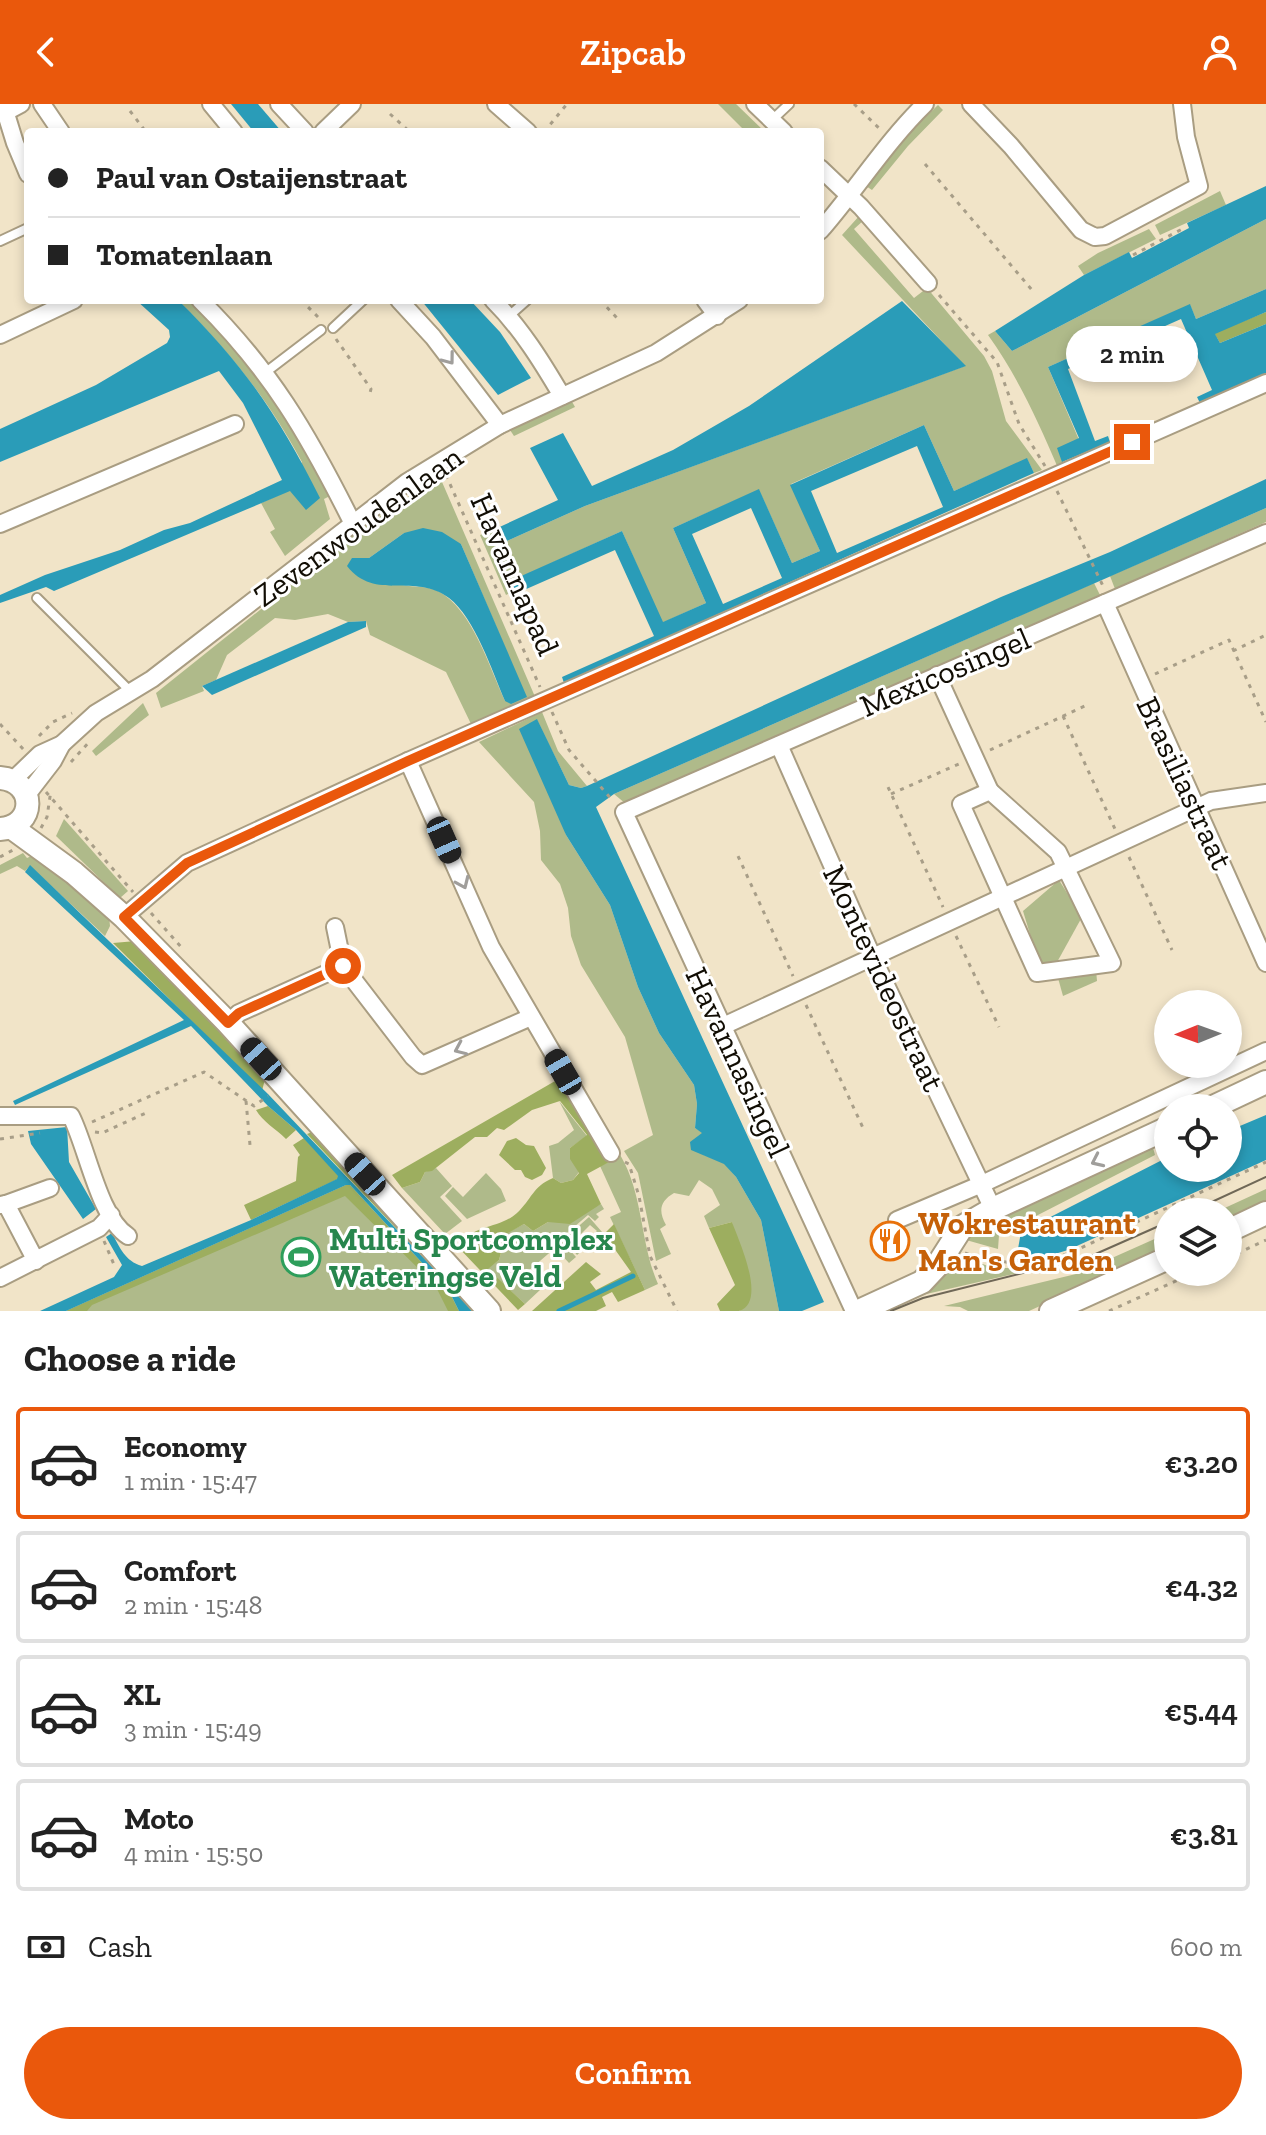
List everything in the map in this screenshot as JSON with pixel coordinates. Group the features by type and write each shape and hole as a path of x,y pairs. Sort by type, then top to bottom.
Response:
{"street":[{"path":"42,104 58,128"},
{"path":"211,104 231,128"},
{"path":"279,104 301,128"},
{"path":"327,128 352,104"},
{"path":"496,104 523,128"},
{"path":"755,104 778,126"},
{"path":"824,226 925,104"},
{"path":"971,104 1086,235 1105,236 1199,186 1186,137 1182,104"},
{"path":"10,107 15,143 24,164"},
{"path":"824,172 928,283"},
{"path":"0,335 66,304"},
{"path":"204,304 266,372 316,450 352,522"},
{"path":"403,304 433,337 500,425"},
{"path":"497,304 544,365 562,396"},
{"path":"708,304 717,316"},
{"name":"Zevenwoudenlaan","path":"17,808 53,761 62,744 96,713 131,692 264,594 352,522 407,482 500,425 656,353 734,304"},
{"path":"124,917 187,863 408,761 1266,383"},
{"path":"0,524 235,424"},
{"name":"Mexicosingel","path":"620,808 779,745 1105,597 1266,533"},
{"name":"Brasiliastraat","path":"1105,597 1139,681 1266,963"},
{"path":"937,675 990,791 1058,852 1112,963 1037,973 961,804 990,791"},
{"name":"Montevideostraat","path":"779,745 873,958 993,1209"},
{"path":"408,761 491,947 611,1153"},
{"path":"721,1027 1211,801 1266,793"},
{"path":"17,808 74,873 234,1018 489,1311"},
{"name":"Havannasingel","path":"620,808 857,1311"},
{"path":"335,927 343,966 422,1065 531,1017"},
{"path":"234,1018 343,966"},
{"path":"897,1220 982,1184 1266,1051"},
{"path":"1241,1094 1266,1082"},
{"path":"0,1116 71,1116 87,1164 111,1215 118,1229 128,1236"},
{"path":"857,1311 922,1282 937,1266 962,1227 993,1209 1154,1134"},
{"path":"36,1261 3,1205 50,1188"},
{"path":"1242,1224 1266,1213"},
{"path":"0,1278 99,1228 111,1215"},
{"path":"1051,1311 1154,1264"}],"lane":[{"path":"778,126 789,104"},
{"path":"0,241 24,230"},
{"path":"333,328 359,304"},
{"path":"509,316 522,304"},
{"path":"266,372 321,330"},
{"path":"37,598 131,692"}],"path":[{"path":"547,128 567,104"},
{"path":"854,104 892,141"},
{"path":"130,111 143,128"},
{"path":"390,114 406,128"},
{"path":"925,164 1032,290"},
{"path":"1133,255 1186,227"},
{"path":"1155,233 1159,240"},
{"path":"928,283 997,362 1019,424 1051,478 1105,597"},
{"path":"305,304 329,328 333,328 334,336 371,389 370,393"},
{"path":"604,304 618,319"},
{"name":"Havannapad","path":"450,483 569,750 620,808"},
{"path":"1233,651 1266,635"},
{"path":"1139,681 1229,640 1266,722"},
{"path":"34,741 53,722 70,713 96,713"},
{"path":"0,724 24,750 18,756"},
{"path":"62,771 91,740"},
{"path":"17,808 47,817 53,781"},
{"path":"77,1129 204,1072 254,1106 272,1093"},
{"path":"246,1101 250,1145"},
{"path":"77,1129 102,1133 148,1112"},
{"path":"0,1139 23,1135"},
{"path":"611,1153 629,1164 639,1196 650,1256 677,1311"},
{"path":"948,1246 992,1262 1047,1261 1266,1162"},
{"path":"99,1228 115,1267"},
{"path":"1242,1251 1266,1240"},
{"path":"1109,1311 1165,1286"}],"green space":[{"path":"718,104 736,104 761,128 742,128"},
{"path":"938,105 943,110 872,190 866,186 906,136"},
{"path":"1220,191 1226,205 1160,235 1155,225"},
{"path":"860,215 864,220 854,229 914,298 927,288 984,356 992,371 1006,421 1042,470 1034,473 1027,459 954,491 924,425 791,484 820,551 792,563 759,490 673,528 706,603 662,623 622,531 510,582 514,591 506,595 480,535 493,530 500,544 585,506 965,366 842,235"},
{"path":"1266,219 1266,289 1196,319 1190,305 1048,367 1079,440 1063,462 1110,442 1110,446 1058,468 1027,400 988,335 995,331 1012,351"},
{"path":"1149,229 1156,239 1084,275 1078,266 1098,253"},
{"path":"182,304 194,304 263,381 304,442 330,496 324,499 330,519 285,556 270,532 275,529 261,503 290,490 302,462 275,416 214,338"},
{"path":"1266,312 1266,324 1220,343 1214,333"},
{"path":"571,400 575,407 514,436 510,430"},
{"path":"439,475 536,699 463,733 461,729 471,724 446,672 370,635 366,621 348,622 328,614 295,620 275,618 227,655 216,680 202,686 204,691 161,708 156,693 355,534","holes":["404,533 461,544 526,697 505,701 479,640 461,611 450,600 433,589 396,583 352,558 369,558"]},
{"path":"1266,508 1266,522 1115,589 1110,576"},
{"path":"1094,583 1100,595 626,804 614,794"},
{"path":"143,703 149,715 96,756 92,751"},
{"path":"542,712 558,751 587,786 569,785 537,720 566,835 610,905 638,987 659,1033 694,1085 697,1104 695,1128 714,1139 704,1155 724,1163 736,1177 761,1220 779,1311 739,1311 745,1307 732,1222 709,1228 704,1216 720,1205 712,1189 699,1180 689,1196 674,1193 663,1203 661,1211 666,1225 660,1229 671,1254 656,1261 638,1173 624,1151 653,1135 625,1037 581,965 571,936 568,908 560,884 541,860 540,831 534,802 479,742"},
{"path":"64,819 128,891 120,898 56,836"},
{"path":"23,853 27,858 36,854 109,916 110,926 105,936 30,866 25,871 17,866 0,874 0,865"},
{"path":"1059,880 1082,917 1056,964 1039,964 1023,911"},
{"path":"136,941 266,1075 262,1091 113,943"},
{"path":"1096,970 1097,981 1063,996 1058,978"},
{"path":"562,1077 611,1161 587,1174 601,1204 570,1224 548,1222 533,1231 524,1224 506,1234 499,1260 488,1269 525,1304 518,1310 457,1246 471,1234 517,1213 536,1189 546,1182 553,1178 561,1183 573,1180 579,1173 570,1159 570,1148 587,1135 560,1101 532,1110 504,1130 497,1128 487,1137 475,1137 432,1171 425,1172 420,1182 402,1188 392,1175"},
{"path":"559,1101 587,1136 570,1148 571,1159 579,1172 573,1180 561,1183 553,1178 549,1146 574,1130"},
{"path":"268,1106 296,1130 286,1139 256,1110"},
{"path":"315,1131 480,1311 474,1311 307,1134"},
{"path":"304,1138 338,1175 338,1179 251,1220 244,1205 296,1181 300,1155 293,1145"},
{"path":"516,1138 534,1146 546,1168 542,1175 532,1180 525,1177 521,1170 515,1170 499,1155 507,1141"},
{"path":"1152,1144 1154,1156 999,1235 998,1249 959,1238 976,1227"},
{"path":"617,1150 632,1182 647,1251 658,1284 645,1290 610,1217 621,1212 600,1166 611,1161"},
{"path":"436,1168 452,1186 440,1197 462,1221 445,1234 402,1188 420,1182 425,1172"},
{"path":"486,1173 501,1189 506,1201 467,1219 445,1196 453,1187 463,1197"},
{"name":"Multi Sportcomplex Wateringse Veld","path":"346,1185 459,1311 66,1311"},
{"path":"350,1185 450,1293 459,1311 448,1311 435,1285 345,1196 92,1305 87,1311 66,1311"},
{"path":"1266,1189 1266,1204 1242,1215 1242,1200"},
{"path":"601,1204 604,1209 596,1214 599,1217 595,1221 588,1215 560,1239 576,1257 569,1263 555,1248 526,1273 540,1290 525,1304 487,1269 499,1260 506,1233 524,1224 533,1231 548,1222 562,1222"},
{"path":"589,1217 602,1232 577,1255 572,1249 597,1231 590,1225 569,1246 564,1239"},
{"path":"732,1222 749,1270 751,1296 747,1305 739,1311 720,1311 717,1304 735,1285 709,1228"},
{"path":"614,1224 645,1290 618,1302 612,1292 602,1297 606,1306 596,1311 532,1311 586,1262 601,1274 590,1282 596,1290 631,1272 604,1234"},
{"path":"1154,1239 1154,1254 1029,1311 968,1311 944,1306 1076,1274"},
{"path":"954,1254 994,1268 1040,1268 922,1295 881,1311 934,1282"}],"water":[{"path":"231,104 258,104 279,128 251,128"},
{"path":"1266,186 1266,219 1012,351 995,331 1084,275 1129,252 1132,258 1189,228 1187,223"},
{"path":"1266,289 1266,312 1215,334 1220,343 1266,324 1266,373 1200,403 1197,397 1212,390 1181,319 1068,369 1095,441 1108,436 1110,442 1062,462 1057,448 1079,438 1048,367 1190,304 1196,319"},
{"path":"902,301 966,366 585,506 500,544 493,530 558,500 530,448 563,433 592,486 673,450 749,406"},
{"path":"140,304 182,304 201,324 241,370 274,416 320,498 306,510 290,491 54,591 46,587 0,603 0,595 45,575 190,523 282,480 243,403 219,371 0,462 0,429 96,385 167,343 169,330"},
{"path":"424,304 474,304 500,332 531,378 498,395"},
{"path":"924,425 954,491 1027,458 1034,473 564,683 562,677 654,636 615,550 515,594 510,581 622,531 663,622 706,603 673,528 759,489 792,563 820,551 790,485","holes":["917,446 943,507 837,553 811,491","751,508 782,578 723,604 692,534"]},
{"path":"1266,479 1266,508 614,794 596,807 824,1302 802,1311 779,1311 761,1220 736,1177 724,1164 691,1150 690,1142 702,1133 695,1128 697,1104 694,1085 659,1033 638,987 610,905 566,835 519,729 537,719 569,785 587,786"},
{"path":"423,528 442,532 461,544 527,697 511,704 505,701 475,631 449,598 423,587 370,583 347,566 352,558 369,558 404,533"},
{"path":"366,621 366,627 212,695 202,686 348,622"},
{"path":"30,865 268,1094 474,1311 459,1311 450,1293 350,1185 346,1185 66,1311 40,1311 114,1277 122,1265 106,1237 112,1233 127,1257 142,1266 251,1220 338,1176 191,1026 15,1105 13,1101 184,1020 25,872"},
{"path":"1266,1115 1266,1160 1242,1171 1242,1125"},
{"path":"67,1127 69,1162 96,1209 83,1219 31,1144 28,1131"},
{"path":"1154,1164 1154,1182 1218,1182 1182,1198 1154,1198 1154,1211 1068,1250 1035,1260 1016,1260 1021,1232"}],"waterway":[{"path":"559,1311 633,1276"}],"tram line":[{"path":"1220,1198 1266,1177"},
{"path":"891,1311 923,1298 1091,1256 1154,1228"}],"place":[{"name":"Wokrestaurant Man's Garden","path":"890,1241"},
{"name":"Multi Sportcomplex Wateringse Veld","path":"301,1257"}],"route":[{"path":"343,966 239,1013 228,1023 124,917 187,863 408,761 1132,442"}]}
